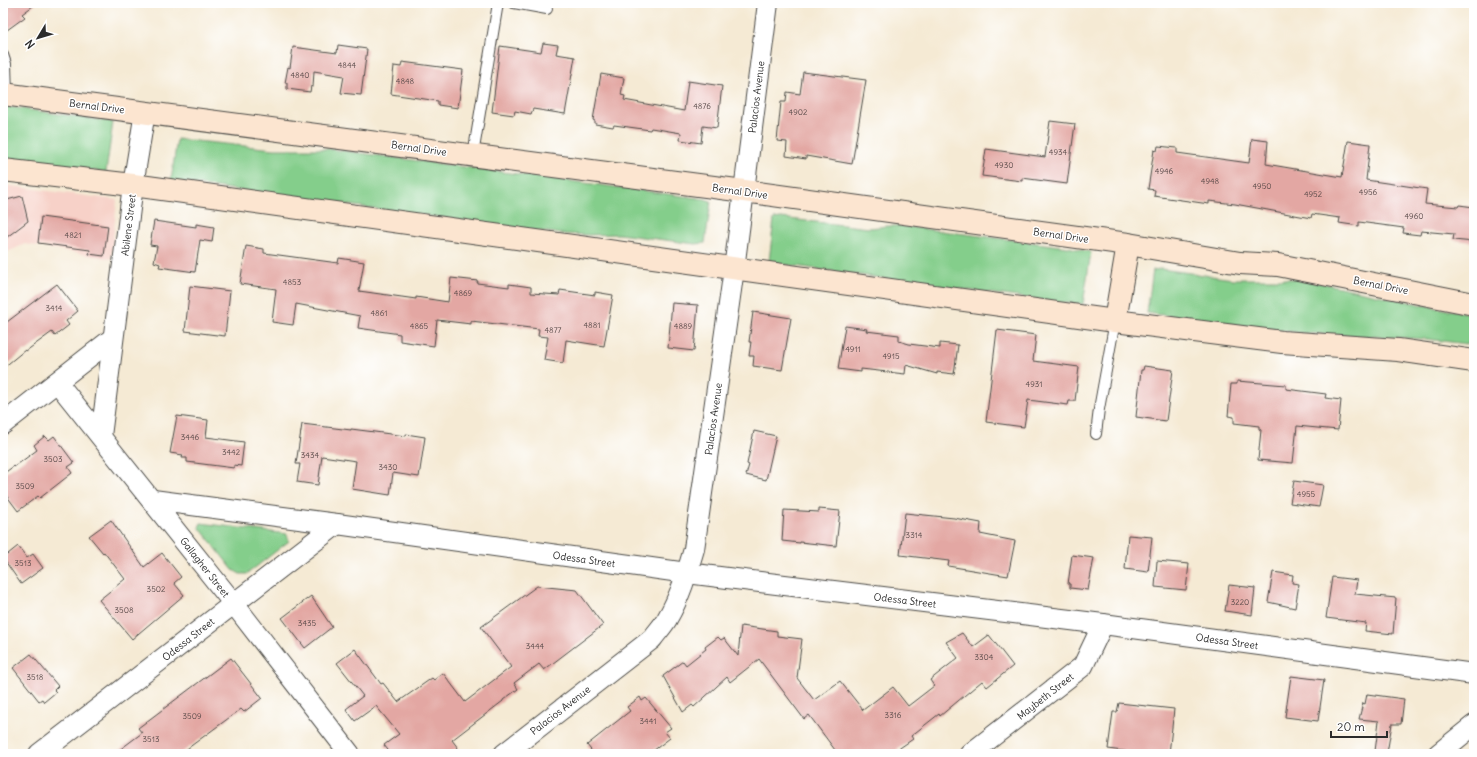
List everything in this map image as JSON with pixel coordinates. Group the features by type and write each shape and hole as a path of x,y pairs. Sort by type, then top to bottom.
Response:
{"street":[{"name":"Palacios Avenue","path":"504,754 652,639 666,621 676,602 687,573 694,549 734,269 768,3"},
{"name":"Bernal Drive","path":"5,95 744,191 1128,244 1240,263 1278,265 1474,304"},
{"name":"Abilene Street","path":"101,436 133,185 145,112"},
{"path":"3,170 133,185 1115,321 1282,342 1398,350 1474,361"},
{"path":"1115,321 1128,244"},
{"path":"3,424 113,338"},
{"name":"Gallagher Street","path":"57,382 153,500 350,754"},
{"name":"Odessa Street","path":"153,500 687,573 1103,624 1474,674"},
{"name":"Odessa Street","path":"39,754 337,524"},
{"name":"Maybeth Street","path":"970,754 1083,666 1103,624"},
{"path":"1438,754 1474,725"}],"lane":[{"path":"473,155 498,3"},
{"path":"514,3 547,8"},
{"path":"3,55 6,64 5,95"},
{"path":"1096,434 1115,321"}],"shaded area":[{"path":"3,185 117,200 111,259 25,244 3,254"}],"green space":[{"path":"3,106 113,122 106,172 3,161"},
{"path":"177,139 274,149 329,149 705,199 711,201 705,243 695,244 619,234 562,234 171,181"},
{"path":"781,218 869,228 901,226 1068,247 1091,252 1083,304 1054,302 781,264 769,261 774,219"},
{"path":"1161,269 1233,279 1293,279 1326,284 1437,308 1474,314 1474,345 1427,339 1302,333 1147,313 1153,270"},
{"path":"201,523 287,534 289,541 247,574 240,574 233,570 199,527"}],"building":[{"path":"3,3 37,3 22,14 25,17 3,33"},
{"path":"543,43 558,45 556,54 575,57 565,114 533,109 531,114 515,111 514,115 492,112 500,46 541,52"},
{"path":"338,45 367,49 361,95 341,93 344,76 314,71 313,87 311,86 310,92 287,89 287,83 285,83 288,67 290,68 293,47 337,53"},
{"path":"402,62 463,70 458,108 438,105 438,101 391,94 394,66 401,67"},
{"path":"803,72 866,80 852,164 806,156 806,159 786,156 787,142 777,141 781,102 786,102 787,92 800,94"},
{"path":"601,74 624,78 621,95 625,96 624,100 684,111 688,81 722,86 717,128 703,126 701,143 680,140 681,133 651,128 650,130 595,124 595,121 593,120"},
{"path":"1050,121 1075,124 1067,184 1022,178 1022,181 982,176 986,149 1045,157"},
{"path":"1252,139 1268,141 1266,164 1342,177 1348,141 1370,144 1366,180 1427,189 1425,204 1474,207 1474,242 1453,240 1454,234 1421,231 1420,235 1403,233 1404,228 1359,222 1359,226 1339,223 1340,218 1312,214 1311,218 1235,204 1209,201 1209,204 1154,196 1155,190 1148,189 1154,150 1157,151 1158,146 1177,148 1177,153 1249,163"},
{"path":"22,196 28,221 3,240 3,201"},
{"path":"41,217 108,226 104,256 89,254 90,250 38,243"},
{"path":"154,221 196,227 196,224 214,227 212,242 200,240 195,272 159,267 160,264 154,262 157,246 150,245"},
{"path":"246,246 264,249 264,253 338,263 339,258 364,262 359,291 416,299 416,297 448,302 451,278 509,287 509,284 531,287 531,293 559,295 560,290 595,295 595,292 613,295 604,346 566,340 563,363 544,360 548,337 538,336 539,329 471,321 471,324 437,320 434,346 400,341 400,334 358,328 360,316 296,304 293,325 272,322 276,289 240,284"},
{"path":"57,284 78,311 66,321 69,325 55,336 52,332 26,351 25,350 3,368 3,325"},
{"path":"190,286 230,291 225,336 185,331"},
{"path":"672,303 698,305 694,351 668,348"},
{"path":"753,312 791,318 782,370 753,366 754,356 749,356 751,342 749,342"},
{"path":"845,326 867,329 866,331 899,335 899,341 909,344 940,348 940,343 958,345 954,374 937,372 937,374 906,365 905,374 861,369 861,372 838,369"},
{"path":"997,330 1036,335 1033,361 1079,367 1075,401 1069,401 1068,405 1028,400 1024,427 986,422"},
{"path":"1144,366 1173,370 1166,421 1136,417 1141,370 1143,370"},
{"path":"1237,381 1286,385 1286,389 1326,394 1325,398 1341,400 1338,430 1297,426 1293,463 1258,460 1261,430 1259,429 1259,426 1234,423 1234,417 1228,416 1231,384 1237,384"},
{"path":"177,416 208,420 206,437 244,442 241,466 234,465 234,468 187,462 187,458 182,458 183,455 170,453"},
{"path":"302,424 425,437 419,477 393,473 390,495 352,489 356,461 322,456 318,485 297,482 300,464 296,464"},
{"path":"754,431 776,436 766,480 746,475"},
{"path":"45,436 49,440 54,436 74,463 68,467 72,473 40,498 38,496 18,511 3,491 3,474 37,450 34,445"},
{"path":"1294,481 1323,485 1319,507 1290,503"},
{"path":"819,509 840,511 836,546 782,541 784,510 819,512"},
{"path":"905,513 954,518 981,523 980,534 1015,541 1008,576 948,566 949,561 900,555"},
{"path":"111,520 144,567 162,553 181,577 174,583 184,595 132,639 99,600 125,579 104,552 103,553 89,536"},
{"path":"1128,535 1152,537 1148,572 1125,569"},
{"path":"18,546 27,558 33,554 43,568 21,584 3,558"},
{"path":"1072,555 1094,558 1088,590 1070,588 1070,584 1068,584"},
{"path":"1157,561 1189,564 1186,590 1155,587"},
{"path":"1273,572 1293,575 1292,583 1299,584 1295,608 1268,602"},
{"path":"1332,577 1357,580 1355,594 1396,598 1393,634 1365,631 1366,623 1326,618"},
{"path":"1229,585 1255,588 1252,615 1225,611"},
{"path":"537,586 577,590 603,625 544,670 539,664 514,683 518,689 452,740 458,748 449,754 391,754 384,745 399,734 376,706 355,721 346,709 363,696 337,663 355,649 381,684 383,683 398,702 432,678 434,680 443,673 465,702 511,667 481,627"},
{"path":"311,596 332,627 305,648 282,618"},
{"path":"741,626 777,631 777,636 802,639 797,678 814,700 840,681 863,710 893,687 908,706 934,686 930,680 958,658 946,642 962,633 973,647 989,635 1013,666 987,687 982,681 940,716 939,714 911,736 913,739 891,754 838,754 809,715 804,719 759,659 730,682 727,677 694,707 692,705 683,712 663,676 683,661 686,665 718,637 721,640 724,638 738,656"},
{"path":"31,654 58,686 54,690 56,692 44,702 42,699 39,701 13,668"},
{"path":"231,658 262,698 244,712 241,709 180,754 114,754 142,733 138,728"},
{"path":"1291,676 1324,680 1318,721 1285,717"},
{"path":"1367,694 1404,699 1401,724 1392,724 1387,753 1375,751 1379,721 1359,719"},
{"path":"640,697 642,701 646,698 671,728 665,732 670,738 649,754 594,754 587,745 630,711 627,707"},
{"path":"1119,703 1174,709 1169,754 1145,754 1108,749 1113,712 1117,712"}]}
